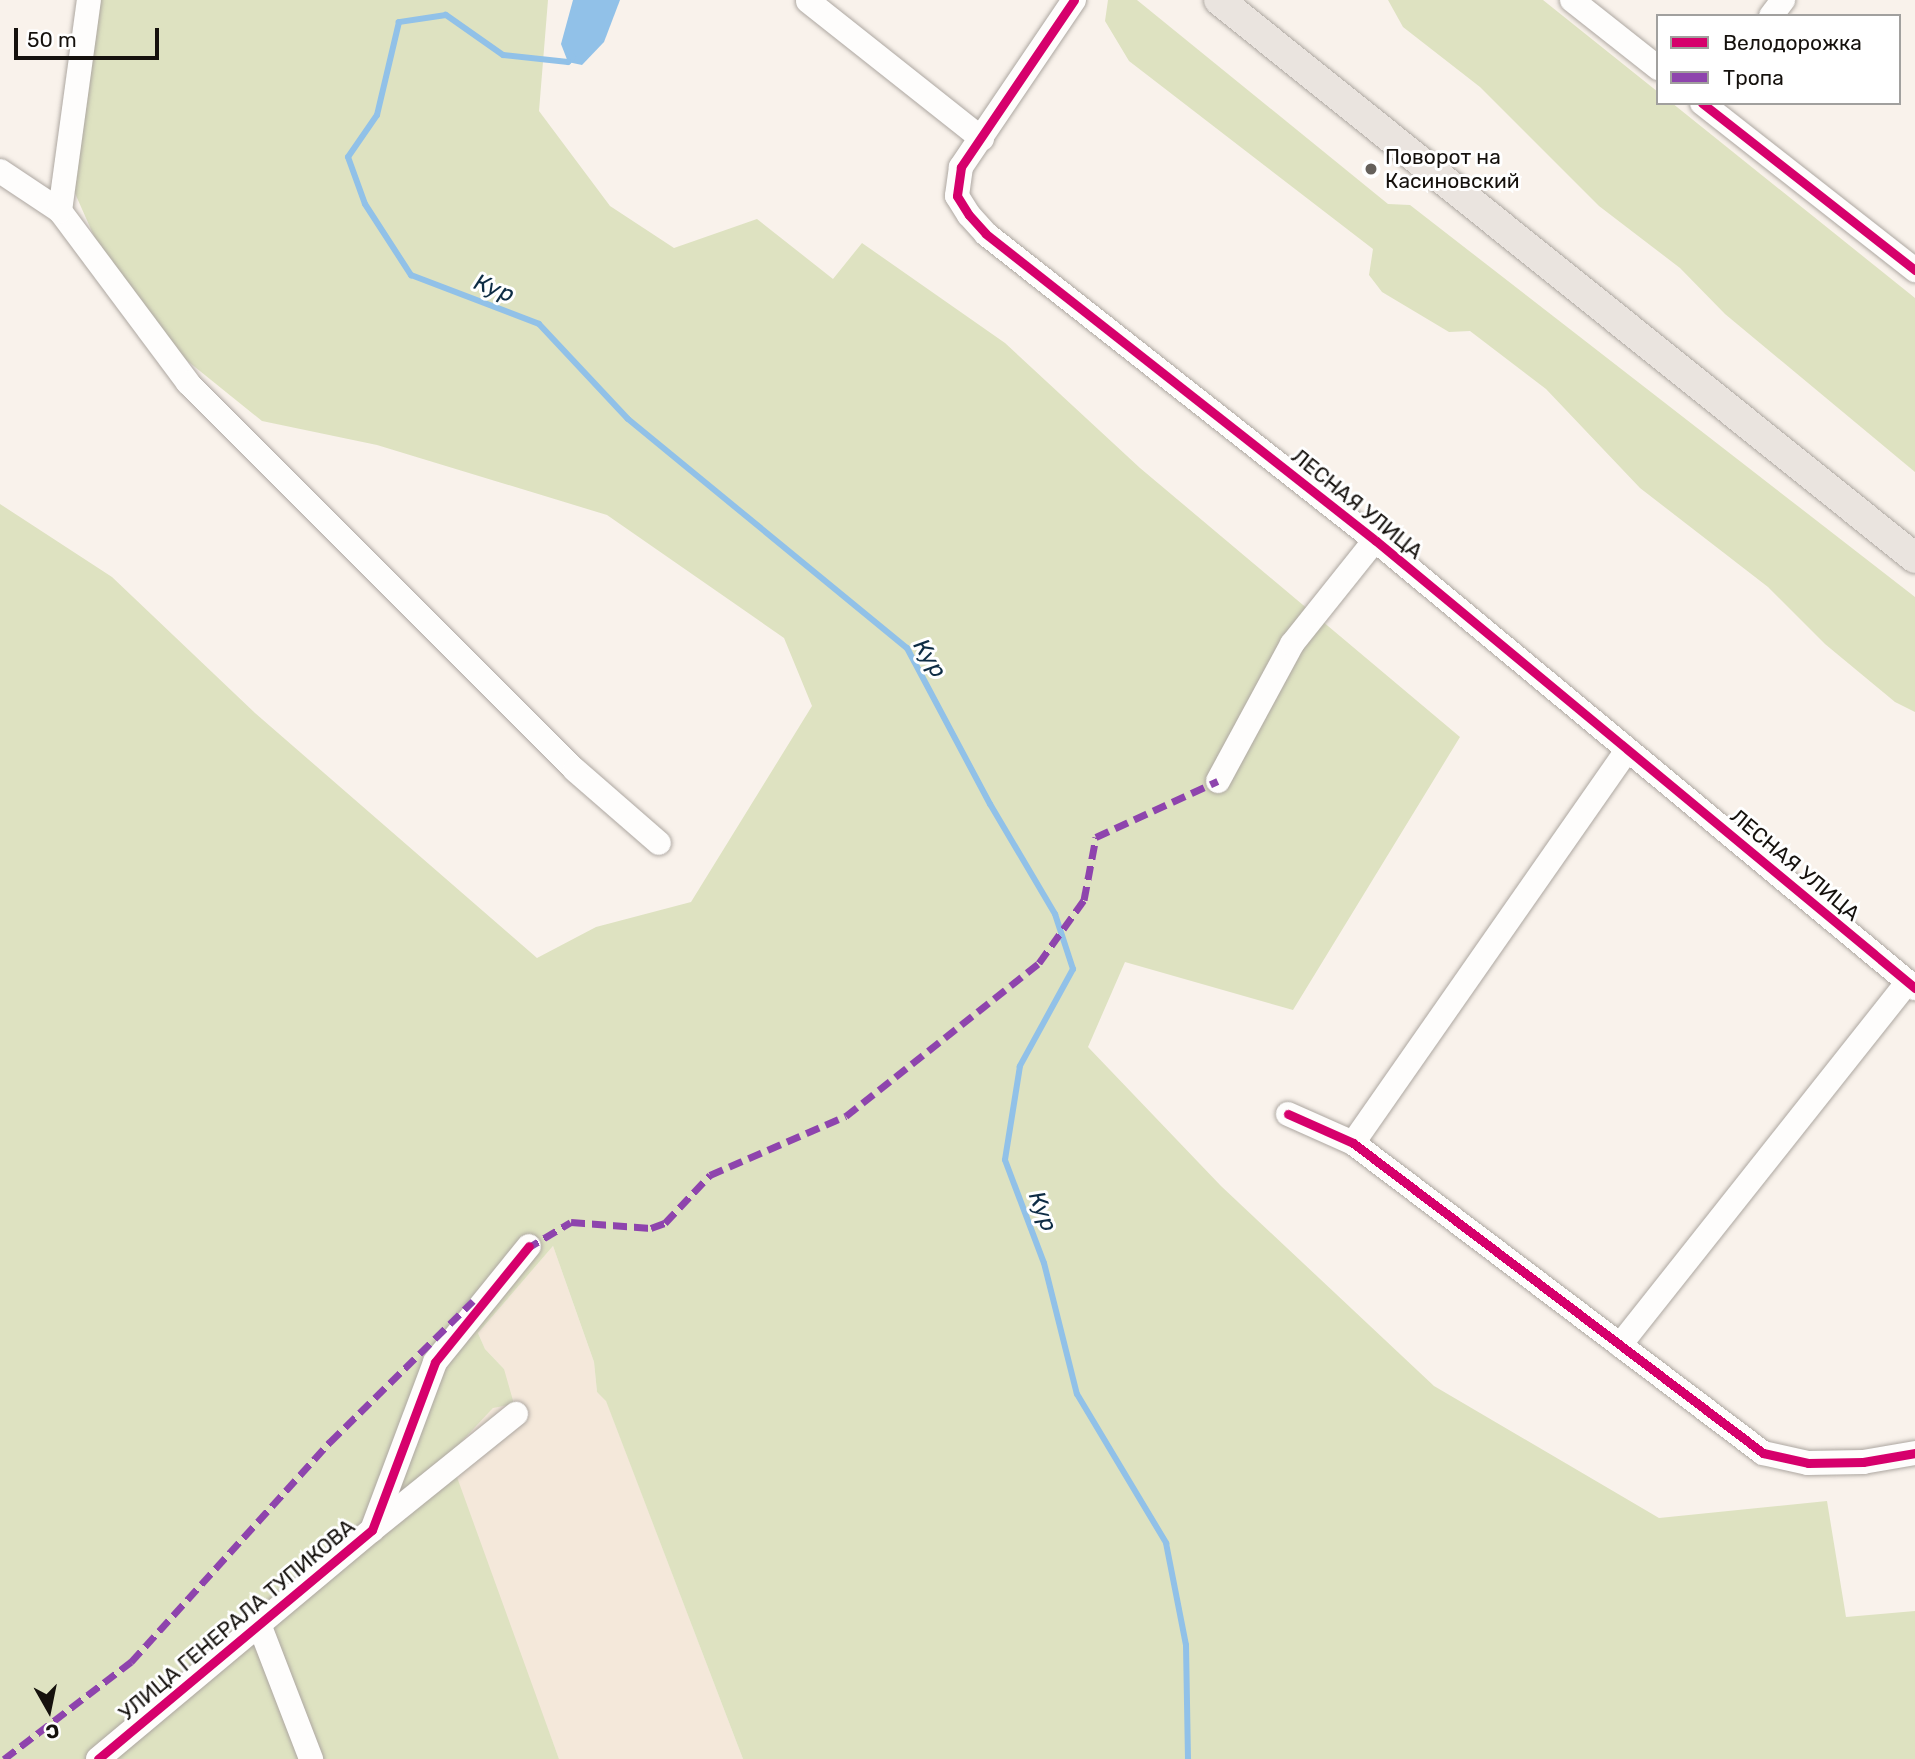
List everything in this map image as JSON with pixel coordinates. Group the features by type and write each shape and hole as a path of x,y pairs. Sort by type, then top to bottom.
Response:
{"main road":[{"path":"1219,0 1915,558"}],"street":[{"path":"60,211 89,0"},
{"name":"ЛЕСНАЯ УЛИЦА","path":"1074,0 961,167 957,196 986,234 1375,540 1911,985"},
{"path":"1572,0 1656,66"},
{"path":"808,1 982,139"},
{"path":"1705,105 1915,270"},
{"path":"0,171 60,211 188,383 575,770 659,843"},
{"path":"1218,781 1292,643 1375,540"},
{"path":"1353,1143 1627,750"},
{"path":"1620,1345 1911,985"},
{"path":"1289,1114 1353,1143 1762,1453 1808,1463 1863,1462 1915,1452"},
{"name":"УЛИЦА ГЕНЕРАЛА ТУПИКОВА","path":"98,1759 372,1530 435,1362 529,1246"},
{"path":"372,1530 516,1414"},
{"path":"260,1625 311,1759"}],"shaded area":[{"path":"553,1246 594,1362 597,1392 606,1400 743,1759 559,1759 456,1484 449,1454 493,1408 504,1369 485,1349 478,1333"}],"green space":[{"path":"91,0 548,0 539,111 610,206 674,248 757,219 833,279 862,243 1005,343 1140,468 1460,737 1293,1010 1125,962 1088,1047 1221,1186 1434,1386 1659,1518 1827,1501 1846,1617 1915,1611 1915,1759 743,1759 606,1401 597,1392 594,1362 553,1246 478,1333 485,1349 504,1369 514,1404 493,1408 449,1455 559,1759 0,1759 0,504 112,577 255,713 537,958 596,927 691,902 812,706 784,638 607,515 377,445 262,421 128,313 74,191"},
{"path":"1108,0 1137,0 1388,204 1410,205 1915,597 1915,712 1895,702 1825,644 1768,587 1640,488 1546,389 1470,331 1449,332 1382,292 1369,275 1373,249 1129,61 1105,21"},
{"path":"1388,0 1543,0 1656,90 1656,105 1674,105 1915,298 1915,472 1725,314 1680,268 1599,206 1480,87 1403,27"}],"water":[{"path":"573,0 620,0 604,42 582,65 568,62 561,44"}],"waterway":[{"name":"Кур","path":"573,57 568,62 503,55 446,15 399,22 377,115 348,157 365,204 411,275 539,324 628,419 907,648 990,804 1055,914 1073,969 1020,1066 1005,1160 1044,1263 1077,1394 1166,1543 1186,1645 1188,1759"}],"marked path":[{"path":"526,1249 571,1222 651,1228 665,1223 710,1175 846,1116 1039,963 1084,900 1096,837 1218,781"},
{"path":"4,1759 131,1662 330,1442 473,1301"}],"cycle path":[{"path":"1074,0 961,167 957,196 969,215 986,234 1375,540 1915,988"},
{"path":"1705,105 1915,270"},
{"path":"1288,1114 1353,1143 1763,1453 1808,1463 1863,1462 1915,1453"},
{"path":"98,1759 372,1530 435,1362 529,1246"}],"place":[{"name":"Поворот на Касиновский","path":"1371,169"}]}
